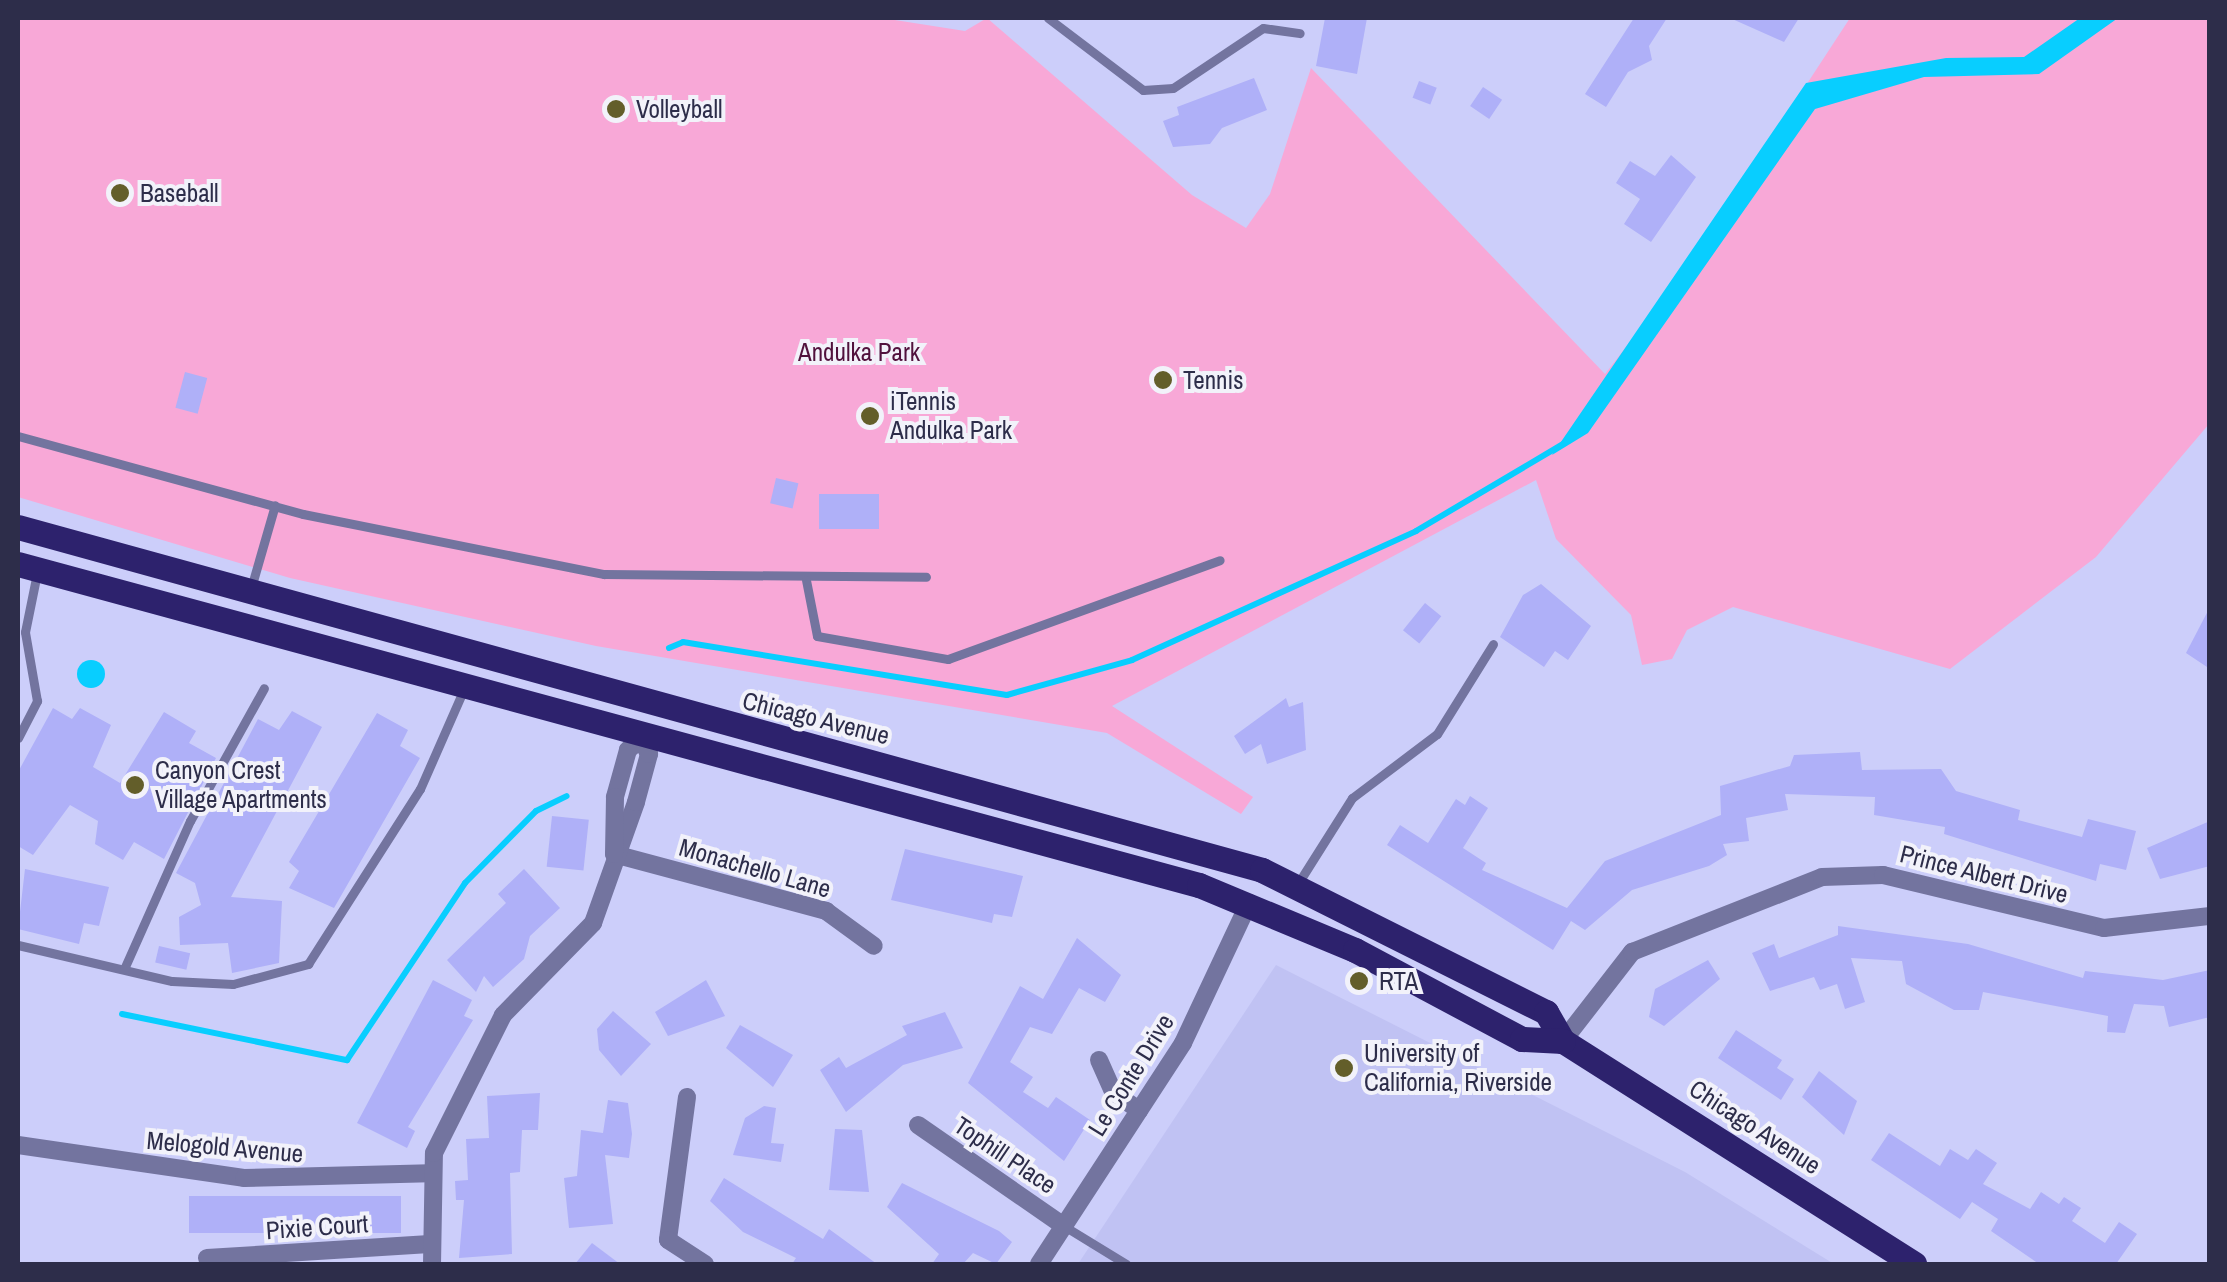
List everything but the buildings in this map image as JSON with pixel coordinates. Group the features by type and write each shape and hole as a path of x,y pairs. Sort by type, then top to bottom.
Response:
{"main road":[{"name":"Chicago Avenue","path":"18,527 249,595 1209,851 1297,885 1400,932 1546,1012 1564,1040 1914,1264"},
{"name":"Chicago Avenue","path":"27,567 462,692 1249,903 1522,1039 1564,1040"},
{"path":"1209,851 1249,903 1280,892 1381,937 1400,932"}],"street":[{"path":"432,1264 429,1173 503,1015 593,923 614,854 615,797 628,750 641,739"},
{"name":"Monachello Lane","path":"614,854 826,911 874,946"},
{"name":"Prince Albert Drive","path":"1564,1040 1632,952 1822,877 1883,874 2104,928 2210,916"},
{"name":"Le Conte Drive","path":"1039,1264 1209,997 1249,903"},
{"path":"1100,1060 1113,1092 1139,1110"},
{"path":"687,1097 668,1240 705,1264"},
{"name":"Tophill Place","path":"918,1125 1064,1226"},
{"name":"Melogold Avenue","path":"18,1145 244,1178 429,1173"},
{"name":"Pixie Court","path":"207,1258 430,1244"}],"lane":[{"path":"1048,18 1142,90 1173,88 1263,28 1300,32"},
{"path":"18,436 275,504 604,574 806,580 926,577"},
{"path":"249,595 275,504"},
{"path":"806,580 818,636 948,660 1220,560"},
{"path":"18,738 37,700 25,632 27,567"},
{"path":"1297,885 1352,798 1438,734 1493,644"},
{"path":"124,969 190,820 264,688"},
{"path":"18,945 124,969 233,984 308,964 420,789 462,692"},
{"path":"1064,1226 1126,1264"}],"shaded area":[{"name":"University of California, Riverside","path":"1276,965 1685,1172 1834,1264 1078,1264"}],"green space":[{"name":"Andulka Park","path":"18,18 882,18 965,31 987,18 1192,195 1246,228 1270,194 1311,68 1605,374 1680,278 1850,18 2209,18 2209,424 2096,557 1950,669 1733,607 1687,630 1672,659 1642,665 1631,615 1556,539 1536,480 1112,706 1253,797 1241,814 1107,733 596,646 290,578 18,497"}],"water":[{"path":"2080,18 2118,18 2039,74 1924,77 1815,109 1588,433 1552,455 1806,83 1946,58 2024,57"},
{"path":"91,660 101,664 105,674 101,684 91,688 81,684 77,674 81,664"}],"waterway":[{"path":"669,648 683,642 1007,695 1132,660 1416,531 1565,443"},
{"path":"122,1014 347,1060 465,883 536,811 567,796"}],"place":[{"name":"Volleyball","path":"616,109"},
{"name":"Baseball","path":"120,193"},
{"name":"Tennis","path":"1163,380"},
{"name":"iTennis Andulka Park","path":"870,416"},
{"name":"Canyon Crest Village Apartments","path":"135,785"},
{"name":"RTA","path":"1359,981"},
{"name":"University of California, Riverside","path":"1344,1068"}]}
